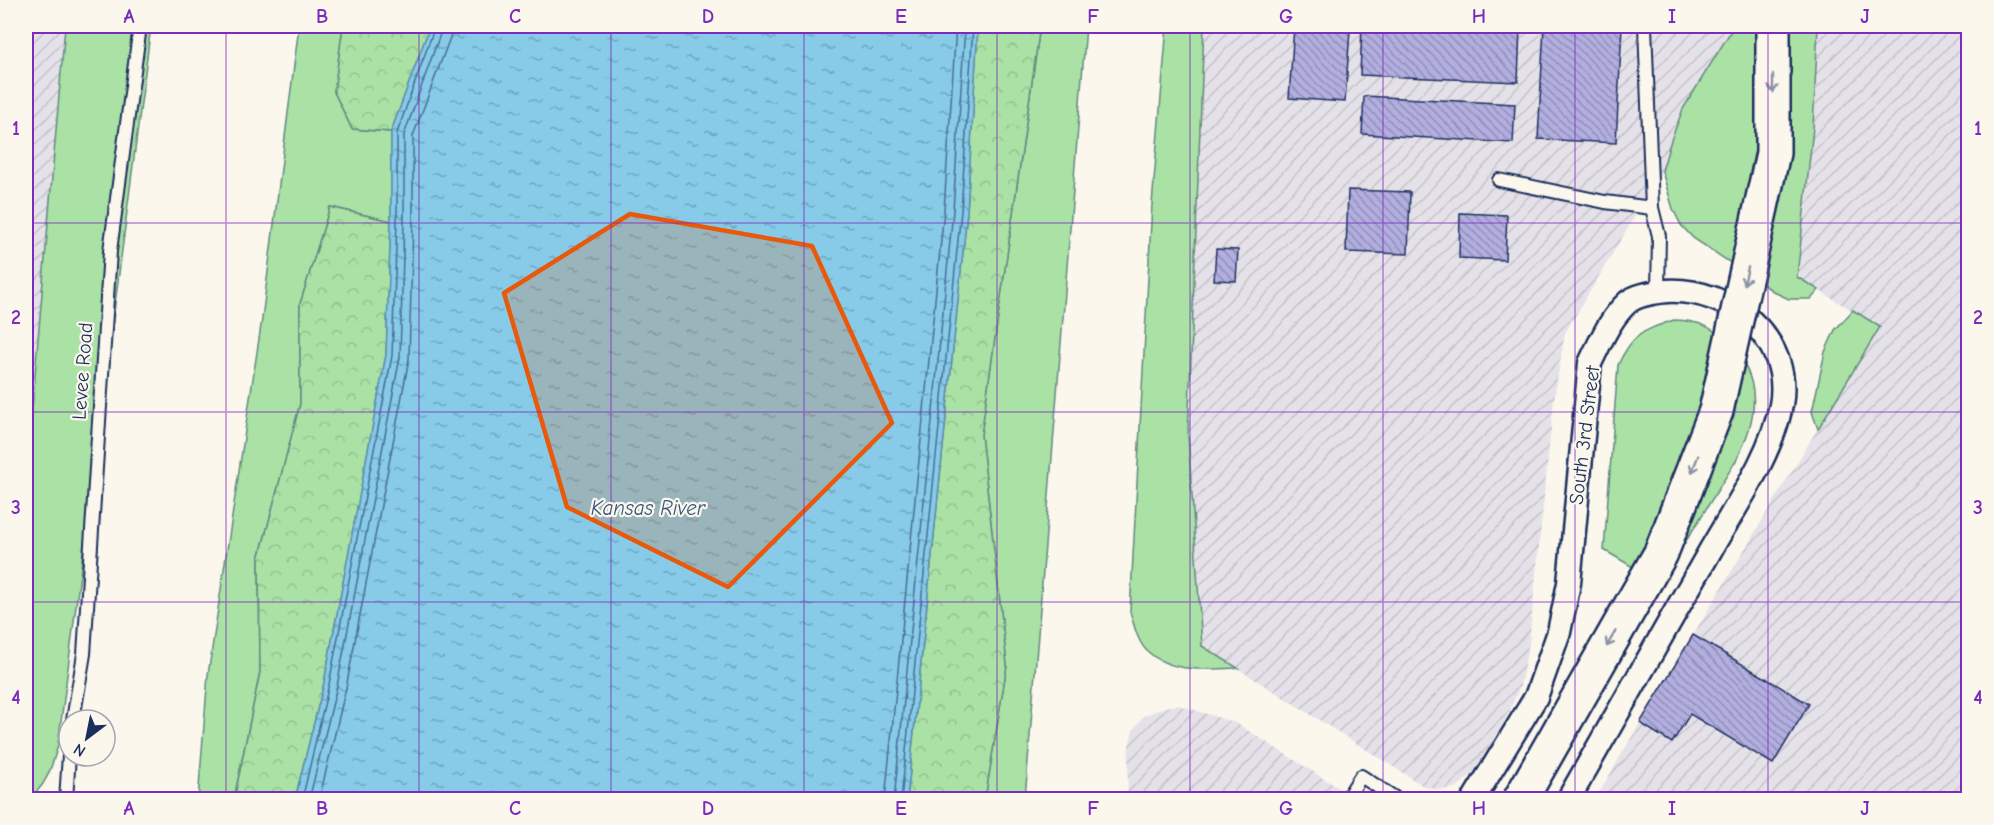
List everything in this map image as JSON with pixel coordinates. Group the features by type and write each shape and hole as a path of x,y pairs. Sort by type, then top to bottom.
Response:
{"highway":[{"path":"1520,800 1660,554 1716,411 1773,153 1773,26"}],"street":[{"name":"South 3rd Street","path":"1473,800 1536,697 1559,632 1569,583 1590,363 1606,331 1629,301 1658,292 1684,290 1712,296 1747,317 1767,337 1781,368 1782,402 1775,433 1744,492 1568,800"}],"lane":[{"name":"Levee Road","path":"76,708 84,654 110,251 140,26"},
{"path":"1645,26 1652,208 1659,236 1658,292"},
{"path":"1499,180 1605,202 1652,208"},
{"path":"66,800 68,768"},
{"path":"1346,800 1361,776 1398,800"}],"highlighted area":[{"path":"630,214 812,246 892,423 728,587 567,507 504,293"}],"shaded area":[{"path":"26,26 65,26 26,479"},
{"path":"1204,26 1734,26 1683,109 1662,171 1565,333 1554,399 1529,643 1520,686 1507,717 1474,773 1456,788 1440,790 1425,787 1202,646 1188,435"},
{"path":"1818,26 1968,26 1968,799 1595,800 1640,723 1672,743 1690,714 1773,764 1809,704 1693,635 1879,327 1797,277 1813,128"},
{"path":"1178,705 1236,723 1356,799 1127,800 1129,746 1133,730 1144,716 1165,707"}],"green space":[{"path":"65,26 151,26 63,708 57,708 57,748 51,769 39,790 26,800 26,479"},
{"path":"299,26 343,26 334,92 352,129 391,132 391,221 330,207 300,304 300,404 259,559 260,672 234,799 198,800 208,675 262,319"},
{"path":"343,26 430,26 391,132 352,129 334,92"},
{"path":"978,26 1040,26 981,435 1007,665 985,799 907,800 967,212"},
{"path":"1040,26 1086,26 1025,799 985,799 1007,665 981,435"},
{"path":"1167,26 1204,26 1188,435 1202,646 1238,668 1190,668 1167,664 1147,651 1136,632 1130,612 1152,204"},
{"path":"1734,26 1818,26 1813,128 1797,277 1819,290 1811,299 1789,299 1776,293 1693,238 1681,225 1673,209 1662,171 1683,109"},
{"path":"330,207 391,221 386,355 324,683 295,799 234,800 260,672 259,559 300,404 300,304"},
{"path":"1853,310 1880,327 1818,429 1812,412 1825,352 1835,330"},
{"path":"1674,320 1704,325 1728,343 1747,370 1754,398 1749,428 1737,459 1660,583 1604,550 1618,365 1628,346 1639,335"}],"water":[{"name":"Kansas River","path":"430,26 978,26 967,212 907,799 295,799 324,683 386,355 391,221 391,132"}],"building":[{"path":"1294,26 1350,30 1345,102 1289,98"},
{"path":"1362,26 1520,26 1518,82 1360,75"},
{"path":"1544,26 1622,26 1616,143 1538,139"},
{"path":"1364,96 1515,104 1513,143 1362,134"},
{"path":"1348,190 1410,192 1408,254 1346,252"},
{"path":"1460,213 1507,215 1505,260 1459,258"},
{"path":"1216,249 1238,250 1236,281 1214,280"},
{"path":"1693,635 1809,704 1773,764 1690,714 1672,743 1640,723"}]}
